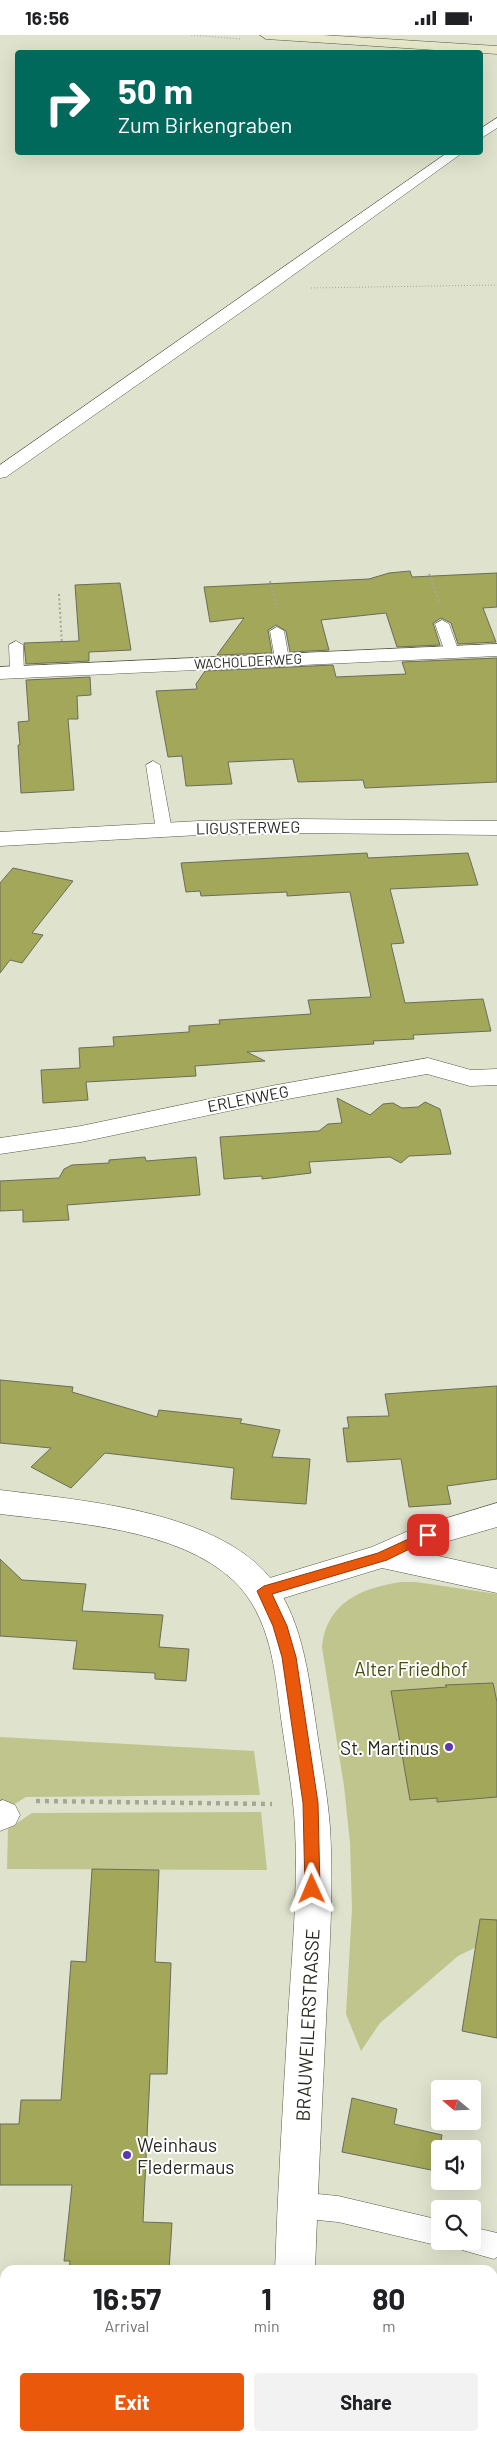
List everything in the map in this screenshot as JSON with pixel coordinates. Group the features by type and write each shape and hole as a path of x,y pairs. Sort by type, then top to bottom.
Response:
{"main road":[{"path":"266,35 497,50"}],"street":[{"path":"483,133 497,122"},
{"path":"0,473 266,288 452,155"},
{"name":"WACHOLDERWEG","path":"9,673 497,650"},
{"name":"LIGUSTERWEG","path":"0,839 164,830 308,826 497,828"},
{"name":"ERLENWEG","path":"0,1146 81,1134 262,1095 420,1067 428,1066 470,1078 497,1077"},
{"name":"BRAUWEILERSTRASSE","path":"0,1502 85,1513 170,1533 222,1554 245,1571 264,1591 280,1626 289,1657 310,1803 313,1905 295,2265"},
{"path":"264,1591 382,1556 428,1535 497,1515"},
{"path":"382,1556 497,1581"}],"lane":[{"path":"442,624 452,652"},
{"path":"277,631 282,659"},
{"path":"9,673 16,645"},
{"path":"153,765 164,830"},
{"path":"297,2205 338,2209 431,2231"}],"path":[{"path":"266,288 497,285"},
{"path":"429,574 442,611 438,611 442,624"},
{"path":"270,581 278,618 274,618 277,631"},
{"path":"59,594 65,670"},
{"path":"2,1815 34,1801 310,1803"}],"green space":[{"name":"Alter Friedhof","path":"401,1582 416,1582 497,1594 497,1937 458,1956 380,2023 361,2051 346,2014 352,1909 350,1843 344,1786 322,1647 330,1619 348,1600 372,1589"},
{"path":"0,1737 254,1751 260,1795 26,1797 0,1813"},
{"path":"261,1812 267,1870 7,1869 8,1829 32,1813"}],"building":[{"path":"410,571 412,577 497,573 497,607 483,608 496,642 458,644 451,623 441,618 433,623 440,645 397,647 386,613 321,620 329,650 290,652 286,631 276,625 268,630 272,653 217,655 244,618 210,622 204,587 369,579 389,573"},
{"path":"120,583 131,650 89,652 89,661 26,664 24,643 79,641 75,585"},
{"path":"497,658 497,782 365,788 363,780 298,782 293,759 228,762 232,784 186,786 182,756 168,757 156,691 197,689 196,684 205,671 333,665 336,677 406,674 402,662"},
{"path":"90,677 91,695 77,696 78,719 68,719 74,790 21,793 18,722 29,721 26,680"},
{"path":"367,853 368,858 468,853 478,885 390,889 404,943 391,944 405,1003 483,999 491,1031 413,1035 414,1039 373,1041 374,1044 247,1052 265,1061 195,1066 196,1076 86,1082 88,1100 43,1103 41,1070 80,1068 79,1048 114,1046 113,1037 189,1032 189,1026 220,1024 219,1020 311,1014 308,1000 371,997 350,892 287,896 287,892 201,896 200,891 186,892 181,863"},
{"path":"13,868 73,881 32,933 43,935 22,963 10,960 0,973 0,883"},
{"path":"337,1098 370,1115 383,1104 393,1103 402,1108 418,1107 425,1102 440,1109 451,1154 409,1156 401,1163 390,1157 309,1162 311,1173 262,1179 262,1176 224,1179 220,1137 319,1131 328,1124 342,1123"},
{"path":"145,1157 146,1161 196,1157 200,1195 67,1205 69,1220 23,1222 23,1210 0,1211 0,1181 59,1178 64,1169 72,1165 109,1163 109,1160"},
{"path":"0,1380 73,1387 72,1392 157,1417 159,1410 242,1419 240,1423 280,1430 272,1457 310,1459 306,1504 231,1499 234,1468 105,1453 71,1488 31,1467 51,1448 0,1443"},
{"path":"497,1386 497,1479 447,1486 451,1504 409,1507 401,1459 347,1462 343,1428 349,1428 347,1417 389,1416 385,1394"},
{"path":"0,1559 22,1580 86,1584 82,1611 163,1615 159,1647 189,1649 186,1681 155,1679 155,1673 73,1669 77,1641 0,1636"},
{"name":"St. Martinus","path":"493,1683 497,1702 497,1797 437,1802 437,1798 410,1800 391,1691 447,1687 445,1685"},
{"path":"92,1869 159,1870 155,1962 171,1963 167,2074 150,2074 143,2222 172,2223 169,2265 70,2265 70,2261 64,2261 72,2185 0,2185 0,2124 19,2124 21,2100 61,2100 71,1961 86,1962"},
{"path":"480,1919 497,1920 497,2038 462,2031"},
{"path":"352,2098 397,2109 394,2124 442,2135 441,2140 431,2140 431,2170 342,2152"}],"place":[{"name":"St. Martinus","path":"449,1747"},
{"name":"Weinhaus Fledermaus","path":"127,2155"}],"route":[{"path":"312,1889 310,1803 289,1657 274,1610 264,1591 382,1556 428,1535"}]}
